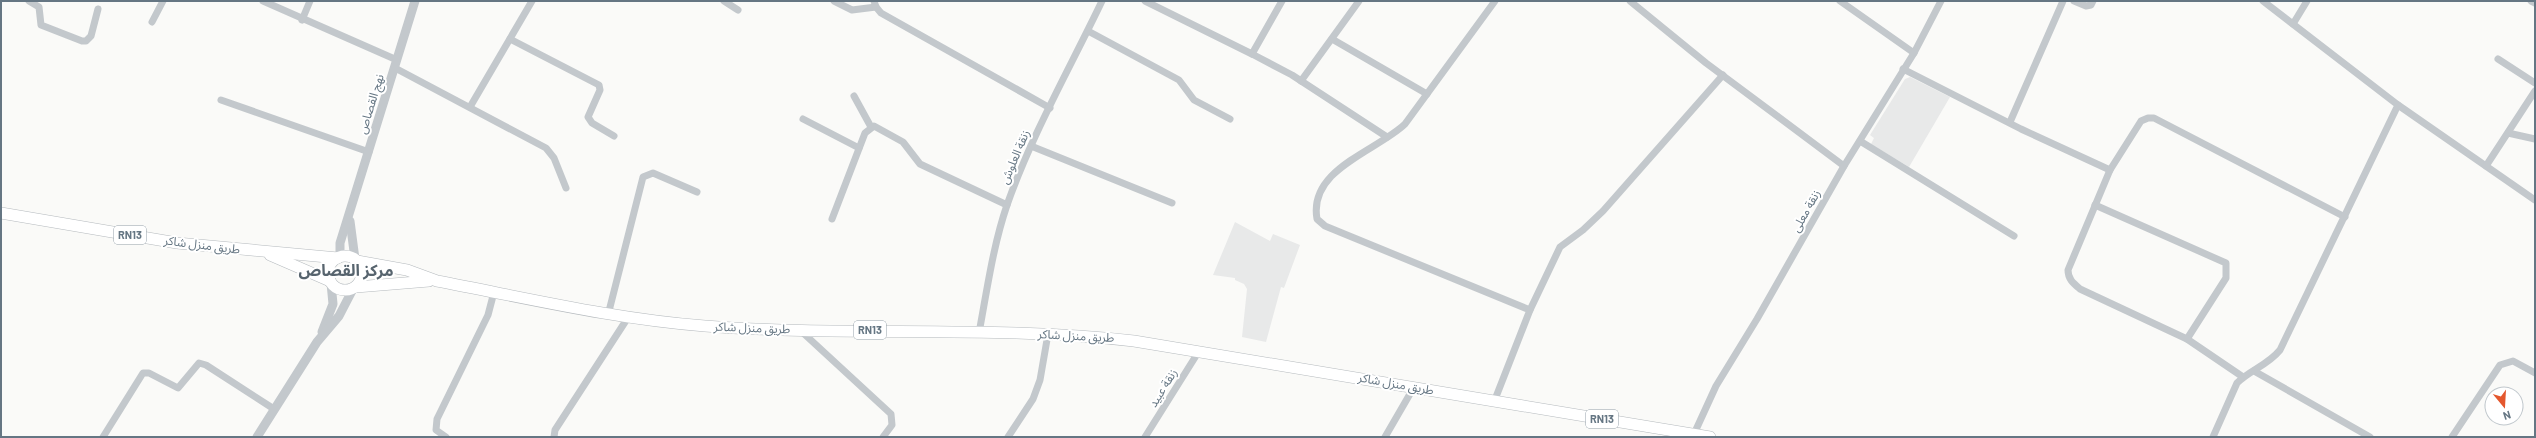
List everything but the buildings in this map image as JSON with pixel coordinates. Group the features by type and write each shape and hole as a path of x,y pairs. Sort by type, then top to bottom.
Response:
{"main road":[{"name":"طريق منزل شاكر","path":"1,213 177,243 260,252 278,251 339,258"},
{"name":"طريق منزل شاكر","path":"260,252 285,260 330,282"},
{"name":"RN13","path":"339,258 356,260"},
{"path":"330,282 330,265 339,258"},
{"name":"طريق منزل شاكر","path":"356,260 407,270 437,281 627,319 706,326 1048,334 1134,341 1710,437"},
{"path":"355,288 363,274 356,260"},
{"name":"طريق منزل شاكر","path":"355,288 437,281"},
{"name":"RN13","path":"330,282 344,291 355,288"}],"street":[{"path":"29,1 36,4 40,10 41,25 84,42 91,36 98,9"},
{"path":"152,22 162,1"},
{"path":"263,1 396,64 470,107 546,148 554,158 566,188"},
{"path":"302,20 310,1"},
{"name":"نهج القصاص","path":"339,258 340,243 415,1"},
{"path":"470,107 532,1"},
{"path":"724,1 738,10"},
{"path":"834,1 852,10 875,4 885,15 1050,108"},
{"name":"زنقة العلوش","path":"979,333 994,252 1007,205 1031,146 1102,1"},
{"path":"1144,1 1252,54 1301,81 1387,138"},
{"path":"1252,54 1282,1"},
{"path":"1301,81 1359,1"},
{"path":"1495,1 1405,124 1387,138 1358,155 1329,180 1318,199 1315,210 1317,219 1325,226 1530,310"},
{"path":"1630,1 1723,75 1844,166"},
{"path":"1840,1 1914,52"},
{"name":"زنقة معلى","path":"1694,434 1716,386 1757,320 1844,166 1914,52 1941,1"},
{"path":"2010,122 2063,1"},
{"path":"2074,1 2086,6 2091,5 2093,1"},
{"path":"2263,1 2398,105 2535,200"},
{"path":"2293,24 2307,1"},
{"path":"2531,1 2535,3"},
{"path":"1088,31 1179,80 1194,100 1230,120"},
{"path":"510,39 599,85 600,90 588,117 592,123 614,136"},
{"path":"1332,39 1427,94"},
{"path":"2498,59 2535,83"},
{"path":"1903,69 2110,170"},
{"path":"1494,402 1530,310 1561,245 1583,230 1603,211 1723,75"},
{"path":"2486,166 2535,91"},
{"path":"854,96 871,127"},
{"path":"221,100 369,152"},
{"path":"2213,437 2237,383 2243,377 2273,358 2280,350 2398,105"},
{"path":"2243,377 2187,339 2080,289 2071,282 2068,270 2094,205 2110,170 2141,121 2148,118 2154,118 2345,217"},
{"path":"804,119 859,148"},
{"path":"832,219 865,133 871,127 877,126 904,142 920,164 1007,205"},
{"path":"2508,133 2535,139"},
{"path":"1860,141 2014,236"},
{"path":"1031,146 1172,203"},
{"path":"608,315 643,177 653,173 697,192"},
{"path":"2094,205 2226,263 2226,278 2187,339"},
{"name":"نهج القصاص","path":"350,214 356,260"},
{"path":"317,342 333,304 330,282"},
{"path":"257,437 317,342 339,316 355,288"},
{"path":"446,437 436,430 437,419 488,315 494,292"},
{"path":"554,437 555,430 627,319"},
{"path":"800,329 891,414 892,425 883,437"},
{"path":"1008,437 1033,399 1040,380 1048,334"},
{"name":"زنقة عبيد","path":"1145,437 1199,351"},
{"path":"2452,437 2500,365 2513,360 2535,373"},
{"path":"103,437 143,373 149,373 178,388 199,363 206,365 274,409"},
{"path":"2254,371 2370,437"},
{"path":"1385,437 1414,387"}],"shaded area":[{"path":"1910,77 1950,97 1909,167 1871,144 1874,138 1870,135 1905,79"},
{"path":"1235,222 1270,241 1273,234 1300,245 1284,288 1281,287 1266,342 1242,337 1247,289 1244,284 1235,280 1235,278 1213,275"}],"district":[{"name":"مركز القصاص","path":"346,270"}]}
